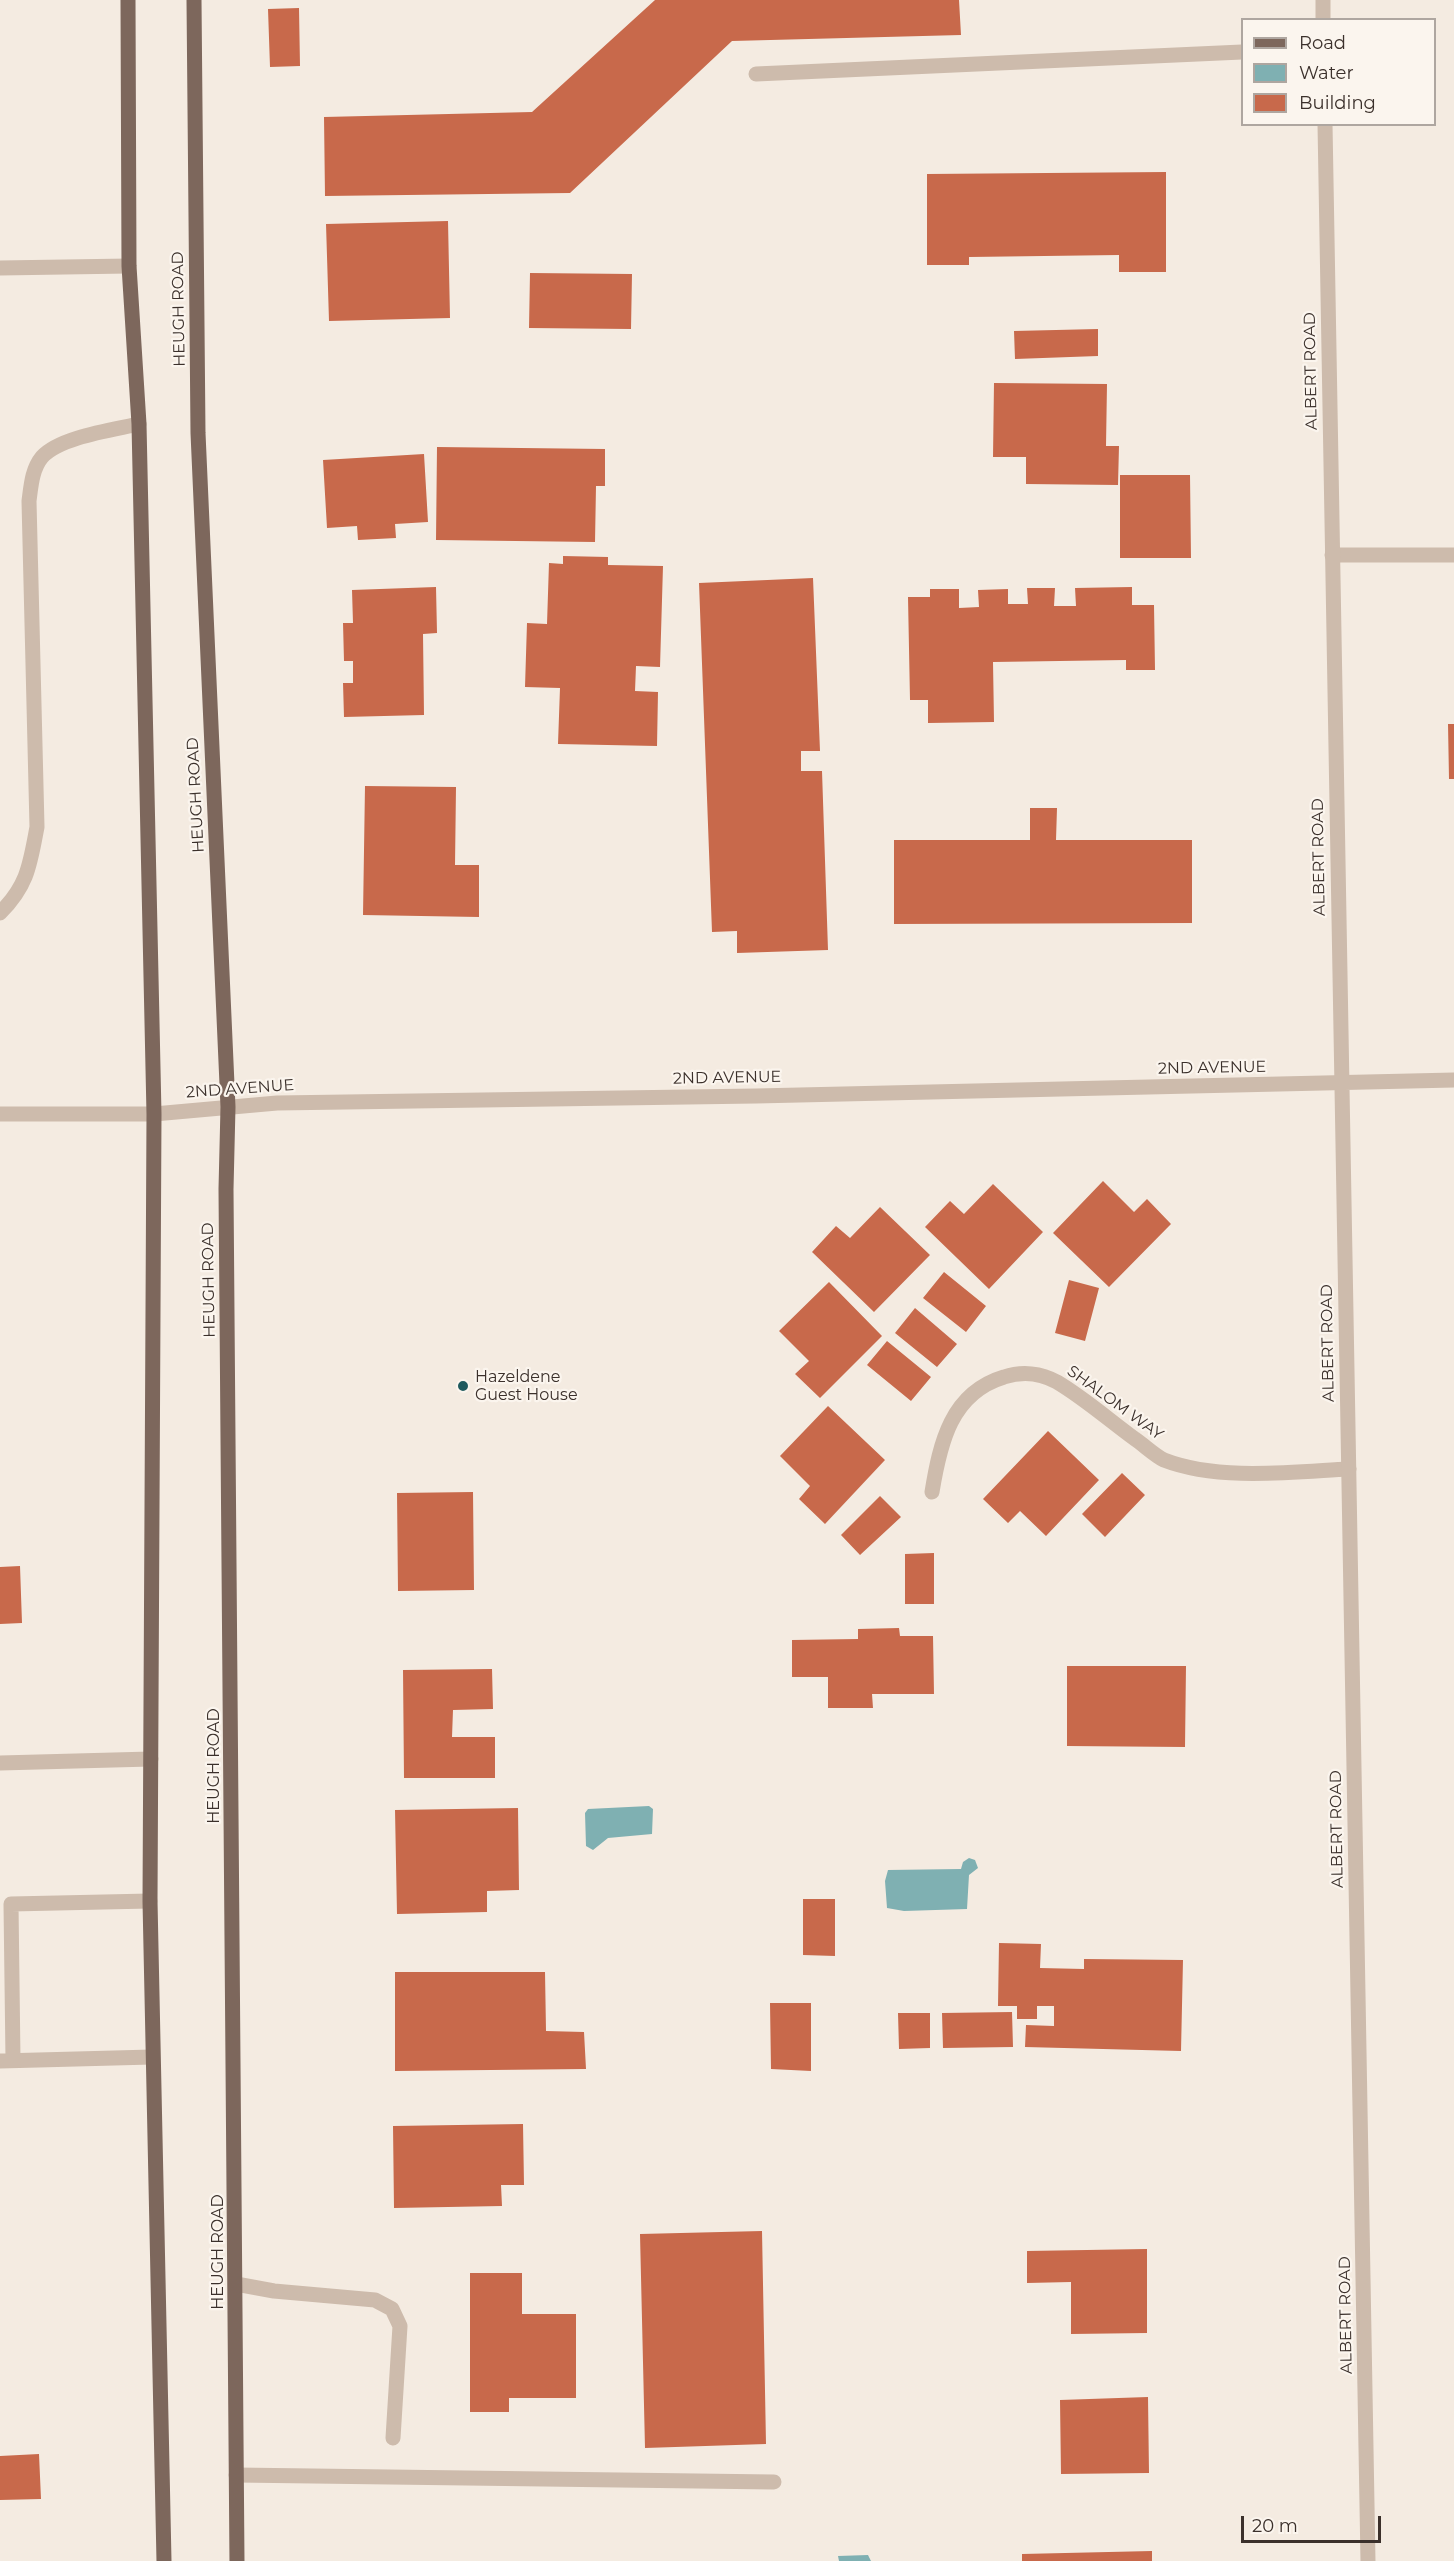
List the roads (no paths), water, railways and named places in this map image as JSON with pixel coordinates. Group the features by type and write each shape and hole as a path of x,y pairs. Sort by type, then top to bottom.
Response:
{"main road":[{"path":"128,0 129,266 139,424 154,1114 150,1901 164,2561"},
{"name":"HEUGH ROAD","path":"194,0 198,433 228,1107 226,1189 237,2561"}],"street":[{"path":"1323,0 1323,18"},
{"path":"756,74 1241,52"},
{"name":"ALBERT ROAD","path":"1325,126 1340,1083 1350,1469 1368,2561"},
{"path":"0,268 129,266"},
{"path":"0,913 16,897 29,873 37,827 29,501 33,473 42,457 56,447 91,435 139,424"},
{"path":"1332,555 1454,555"},
{"name":"2ND AVENUE","path":"0,1114 154,1114 289,1103 1454,1080"},
{"name":"SHALOM WAY","path":"932,1492 945,1432 965,1400 986,1382 1010,1375 1034,1373 1056,1381 1162,1459 1199,1470 1288,1472 1350,1469"},
{"path":"0,1763 151,1759"},
{"path":"150,1901 11,1904 7,2060 152,2056"},
{"path":"236,2284 274,2291 375,2300 392,2309 400,2326 393,2438"},
{"path":"236,2475 774,2482"}],"water":[{"path":"649,1806 653,1809 652,1834 608,1838 593,1850 586,1846 585,1813 588,1809"},
{"path":"969,1858 975,1860 978,1868 969,1875 967,1909 904,1911 887,1908 885,1881 888,1870 961,1869 963,1862"},
{"path":"868,2555 871,2561 839,2561 838,2556"}],"place":[{"name":"Hazeldene Guest House","path":"463,1386"}]}
